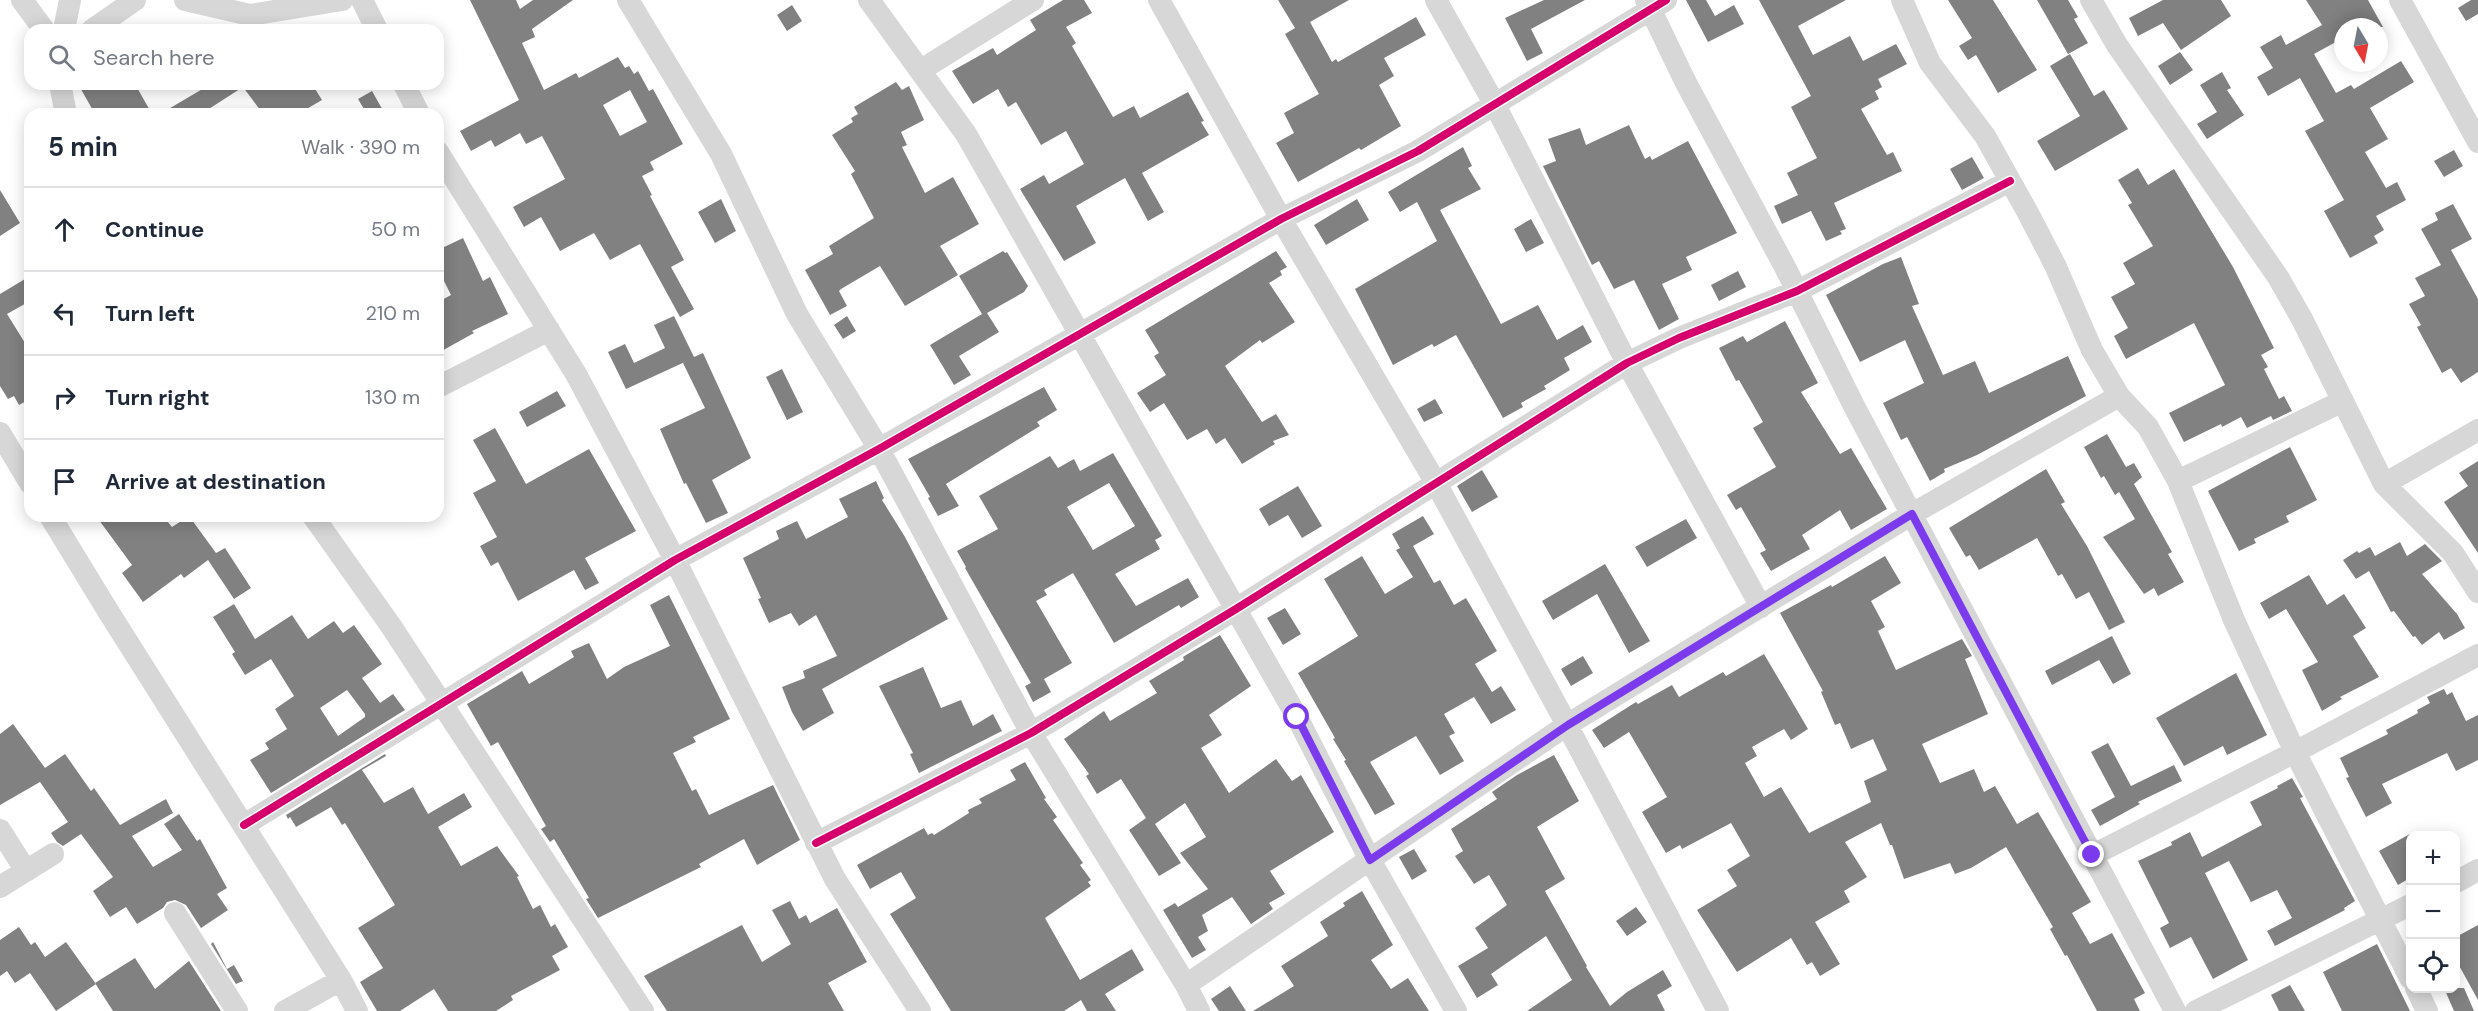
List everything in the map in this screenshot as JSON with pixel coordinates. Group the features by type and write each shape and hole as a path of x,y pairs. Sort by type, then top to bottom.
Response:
{"street":[{"path":"22,0 40,24"},
{"path":"65,24 70,0"},
{"path":"101,24 135,0"},
{"path":"185,0 250,15 342,0"},
{"path":"362,0 374,24"},
{"path":"628,0 721,154 797,314 879,448 1031,733 1189,1002 1370,860 1568,725 1912,514 2119,396"},
{"path":"869,0 966,134 1297,717 1370,860 1456,1011"},
{"path":"921,70 1033,0"},
{"path":"1159,0 1281,219 1436,483 1568,725 1718,1011"},
{"path":"1436,0 1494,103 1627,363 1761,607"},
{"path":"1902,0 1930,63 1985,136 2010,181 2055,265 2092,350 2119,396 2148,427 2178,481 2234,620 2295,752 2406,970"},
{"path":"2091,0 2117,45 2278,277 2384,484 2453,553 2478,592"},
{"path":"2400,0 2478,142"},
{"path":"244,825 675,560 1081,335 1281,219 1418,151 1654,3 1685,81 1797,291 1854,406 2175,1011"},
{"path":"61,90 65,108"},
{"path":"407,90 416,108"},
{"path":"444,162 576,374 675,560 835,879 920,1011"},
{"path":"816,843 1031,733 1236,609 1627,363 1679,338 1797,291 2010,181"},
{"path":"444,384 549,330"},
{"path":"2178,481 2343,401"},
{"path":"2384,484 2478,430"},
{"path":"0,433 24,473"},
{"path":"54,522 341,980 357,1011"},
{"path":"317,522 391,626 643,1011"},
{"path":"2092,855 2295,752 2478,655"},
{"path":"0,830 26,871"},
{"path":"0,887 53,854"},
{"path":"2460,880 2478,870"},
{"path":"2196,1011 2406,907"},
{"path":"175,913 237,1011"},
{"path":"285,1011 341,980"},
{"path":"2418,993 2427,1011"}],"building":[{"path":"470,0 516,0 520,9 533,0 573,0 532,29 535,37 522,43 544,90 576,73 579,78 618,57 625,68 629,66 634,74 638,71 649,91 653,89 683,144 650,162 654,170 642,176 684,260 671,267 694,309 680,317 640,244 610,260 594,233 560,251 541,217 524,227 513,207 565,179 542,136 526,144 520,133 495,147 491,140 471,151 460,131 519,100","holes":["630,90 647,122 620,136 603,105"]},
{"path":"1063,0 1084,0 1092,13 1066,27 1076,43 1072,46 1113,117 1134,106 1140,118 1188,92 1209,135 1142,173 1164,212 1148,221 1125,178 1076,206 1096,243 1064,261 1020,189 1044,175 1049,184 1084,164 1066,131 1041,145 1016,102 1008,107 998,89 973,104 952,71 993,48 997,55 1036,30 1030,20"},
{"path":"1278,0 1349,0 1310,22 1332,62 1336,59 1338,62 1416,17 1426,35 1384,58 1394,76 1379,85 1401,126 1361,150 1359,148 1298,182 1276,143 1294,133 1284,113 1319,94 1285,34 1295,28"},
{"path":"1544,0 1585,0 1531,29 1543,53 1527,61 1505,18"},
{"path":"1686,0 1706,0 1715,16 1734,5 1744,24 1708,42"},
{"path":"1759,0 1846,0 1798,26 1813,55 1850,36 1863,61 1896,44 1907,64 1878,79 1882,87 1875,91 1879,99 1861,109 1887,155 1893,152 1902,171 1834,203 1846,229 1840,231 1842,234 1826,241 1811,211 1782,224 1774,206 1798,195 1787,173 1817,158 1791,107 1811,96"},
{"path":"1948,0 1993,0 2037,70 1998,93 1976,55 1968,60 1959,46 1972,38"},
{"path":"2037,0 2068,0 2078,17 2074,19 2088,43 2068,54"},
{"path":"2163,0 2221,0 2231,16 2181,50 2163,23 2138,36 2129,18"},
{"path":"2306,0 2368,0 2378,18 2334,18 2334,43 2314,54 2336,93 2351,85 2354,89 2383,72 2388,72 2388,69 2401,61 2414,82 2370,108 2388,139 2365,152 2386,188 2397,182 2406,200 2376,216 2384,230 2374,236 2378,243 2350,258 2324,211 2344,200 2305,131 2324,121 2300,78 2268,96 2257,77 2273,68 2260,47 2281,35 2286,45 2322,25"},
{"path":"2471,0 2478,0 2478,14 2466,21 2458,8"},
{"path":"792,5 802,21 787,31 777,15"},
{"path":"2180,52 2193,70 2170,85 2158,66"},
{"path":"2070,54 2094,96 2104,90 2128,129 2055,171 2037,141 2080,116 2050,66"},
{"path":"2222,72 2231,88 2227,90 2244,115 2207,139 2197,124 2217,112 2200,85"},
{"path":"896,82 902,90 909,86 924,120 901,132 907,145 902,147 925,193 953,177 979,224 940,246 958,275 905,306 880,266 841,289 839,291 847,306 830,315 805,270 833,254 829,246 874,218 851,174 855,171 832,135 853,122 851,118 858,114 854,107"},
{"path":"81,90 138,90 149,108 92,108"},
{"path":"201,90 238,90 210,108 170,108"},
{"path":"245,90 316,90 322,100 308,108 259,108"},
{"path":"372,91 382,108 363,108 358,99"},
{"path":"1629,125 1645,159 1650,156 1652,160 1688,141 1737,233 1686,257 1692,270 1662,284 1679,319 1659,330 1634,280 1614,289 1599,261 1592,265 1543,166 1556,161 1548,139 1580,128 1586,145"},
{"path":"1463,147 1472,166 1468,168 1481,189 1440,210 1501,324 1538,305 1557,340 1583,325 1592,342 1564,358 1570,370 1544,386 1546,389 1521,403 1523,407 1503,418 1456,335 1434,347 1432,344 1393,365 1355,289 1437,241 1417,202 1400,212 1388,192"},
{"path":"2454,150 2463,166 2444,177 2434,161"},
{"path":"1972,157 1984,178 1962,190 1950,169"},
{"path":"2138,168 2148,185 2174,169 2233,267 2274,348 2261,355 2268,367 2264,369 2279,399 2284,396 2292,411 2273,420 2271,416 2247,428 2241,417 2184,442 2169,413 2225,385 2194,323 2126,359 2114,336 2128,328 2111,297 2135,284 2123,263 2153,246 2128,205 2132,203 2118,180"},
{"path":"0,190 20,223 0,236"},
{"path":"721,199 736,231 715,243 698,212"},
{"path":"1357,199 1369,220 1326,245 1314,225"},
{"path":"2453,204 2472,239 2451,250 2478,299 2478,372 2461,383 2451,368 2442,373 2417,327 2421,325 2409,304 2425,296 2415,278 2441,265 2421,229 2438,220 2435,213"},
{"path":"1531,219 1544,243 1526,252 1514,229"},
{"path":"463,238 483,281 490,277 508,314 472,331 474,333 444,350 444,299 451,295 444,281 444,247"},
{"path":"1003,251 1007,252 1028,286 1024,292 987,313 999,332 959,356 971,375 954,385 930,345 982,314 959,276"},
{"path":"1276,251 1287,267 1280,271 1282,275 1269,283 1295,322 1262,343 1260,340 1225,366 1262,422 1276,414 1289,435 1273,441 1275,444 1242,464 1225,438 1216,444 1207,429 1187,440 1164,403 1150,412 1137,393 1166,375 1154,356 1159,353 1145,330"},
{"path":"1901,257 1919,304 1912,306 1943,375 1975,361 1989,393 2068,356 2086,396 1977,455 1944,469 1945,472 1930,481 1907,437 1901,440 1883,403 1924,383 1905,340 1860,362 1826,295 1883,264"},
{"path":"1738,271 1746,287 1719,301 1711,285"},
{"path":"24,280 24,304 7,314 24,341 24,402 19,405 14,396 8,399 0,386 0,294"},
{"path":"674,316 694,357 703,353 751,458 712,480 728,513 706,523 686,483 684,484 660,429 705,408 683,363 687,361 626,389 608,352 625,344 634,363 665,348 654,325"},
{"path":"847,316 856,331 843,339 834,325"},
{"path":"1785,321 1818,383 1801,392 1840,454 1851,448 1887,509 1851,530 1840,510 1802,535 1810,549 1771,571 1760,553 1766,550 1741,507 1736,510 1727,495 1776,467 1753,428 1763,422 1739,380 1736,381 1719,348 1743,336 1747,342"},
{"path":"782,369 803,412 787,420 766,377"},
{"path":"1044,387 1057,410 1037,422 1040,426 946,484 959,506 938,516 908,459"},
{"path":"557,391 566,406 527,427 519,412"},
{"path":"1435,399 1443,413 1424,422 1417,409"},
{"path":"495,428 526,484 589,449 636,531 585,558 599,583 585,590 574,570 518,601 498,562 491,566 480,546 497,537 473,493 496,481 473,440"},
{"path":"2107,434 2126,467 2134,463 2142,477 2134,484 2172,552 2168,554 2184,582 2158,596 2154,588 2144,594 2103,537 2135,519 2119,492 2115,495 2104,476 2101,478 2084,447"},
{"path":"2290,447 2317,500 2286,516 2289,522 2254,539 2256,543 2239,551 2208,491"},
{"path":"1113,453 1162,536 1155,540 1160,549 1115,574 1136,606 1188,578 1199,597 1181,608 1179,605 1114,643 1073,573 1044,590 1047,595 1036,601 1072,663 1044,679 1051,692 1033,702 1025,686 1031,683 957,551 998,529 979,496 1050,456 1058,468 1074,459 1080,471","holes":["1109,483 1135,526 1093,550 1067,507"]},
{"path":"2478,461 2478,553 2444,502 2468,486 2459,473"},
{"path":"2046,469 2065,502 2061,504 2087,546 2125,622 2109,630 2089,592 2076,599 2062,574 2058,576 2037,538 1979,570 1970,555 1966,557 1949,528"},
{"path":"1482,470 1498,497 1472,512 1457,486"},
{"path":"876,481 884,498 882,500 905,537 948,619 822,689 834,713 803,731 782,687 805,678 803,671 837,656 816,615 799,626 791,613 769,623 758,599 761,598 743,558 779,539 776,531 797,521 806,539 848,517 839,499"},
{"path":"1298,486 1322,526 1302,538 1288,515 1269,526 1259,509"},
{"path":"1423,516 1434,534 1413,546 1434,583 1440,580 1454,605 1466,598 1497,651 1475,664 1492,692 1501,686 1516,710 1491,724 1474,697 1444,714 1455,733 1449,736 1464,761 1440,775 1416,736 1370,762 1395,804 1375,815 1298,673 1358,636 1324,579 1362,556 1385,594 1413,577 1396,550 1400,548 1392,534"},
{"path":"1686,519 1697,538 1647,567 1635,547"},
{"path":"100,522 168,522 172,527 180,522 193,522 216,553 225,548 251,588 234,599 208,560 184,578 181,574 143,602 122,573 132,565"},
{"path":"2400,542 2407,556 2425,544 2442,561 2422,574 2457,614 2465,628 2444,640 2439,632 2422,645 2415,636 2413,637 2394,611 2391,612 2369,571 2356,579 2343,560 2357,551 2359,553 2370,547 2375,556"},
{"path":"1885,556 1901,583 1871,601 1885,627 1878,631 1896,670 1962,639 1972,656 1965,659 1988,714 1922,744 1940,783 1974,769 1984,792 1995,786 2017,824 2038,812 2091,902 2072,913 2090,944 2112,933 2145,993 2134,999 2140,1011 2097,1011 2067,955 2065,956 2050,929 2053,927 2006,847 1971,868 1955,874 1950,863 1904,879 1892,845 1881,823 1845,842 1867,877 1844,891 1850,902 1815,922 1840,964 1820,976 1812,962 1807,965 1791,938 1737,972 1697,910 1737,886 1727,870 1750,856 1731,823 1682,849 1680,845 1666,853 1642,812 1667,797 1629,732 1604,748 1592,730 1636,702 1638,704 1672,685 1679,697 1723,672 1726,676 1764,654 1808,729 1791,740 1784,729 1752,747 1757,756 1745,763 1764,797 1781,787 1809,833 1871,802 1864,781 1887,770 1873,739 1851,749 1840,723 1835,725 1821,692 1823,691 1780,613 1831,585 1832,587"},
{"path":"1605,564 1650,641 1629,653 1597,594 1553,620 1542,601"},
{"path":"2309,575 2327,605 2344,594 2366,628 2353,636 2379,677 2340,697 2342,699 2322,711 2302,670 2318,662 2286,609 2269,619 2260,603"},
{"path":"669,595 730,719 693,737 696,742 673,753 692,791 696,789 709,815 773,785 800,840 757,865 744,839 699,864 701,867 598,918 586,899 589,898 554,839 550,842 541,829 546,826 498,742 491,746 467,704 522,671 529,684 574,657 571,651 589,643 607,679 624,667 670,646 650,605"},
{"path":"234,604 255,639 292,615 308,639 334,621 343,633 354,625 382,664 362,678 380,703 393,694 405,710 271,793 250,760 269,749 265,743 287,729 275,709 294,696 271,659 245,675 232,654 235,652 213,617","holes":["347,690 365,717 338,736 320,708"]},
{"path":"1285,608 1301,634 1283,645 1267,618"},
{"path":"1220,635 1251,686 1209,715 1222,735 1201,748 1229,793 1276,759 1292,781 1301,775 1334,832 1270,871 1285,894 1269,903 1273,909 1251,924 1232,897 1202,915 1208,931 1198,937 1206,950 1192,958 1163,910 1175,903 1178,907 1208,889 1180,853 1206,837 1185,803 1155,824 1181,863 1159,876 1129,830 1146,818 1121,779 1097,794 1086,776 1089,774 1064,739 1104,711 1110,721 1157,693 1149,681"},
{"path":"2112,636 2131,674 2113,684 2099,660 2052,685 2045,671"},
{"path":"1583,656 1593,673 1571,686 1561,669"},
{"path":"923,667 941,708 961,700 973,726 993,714 1002,731 919,773 910,754 913,753 879,686"},
{"path":"2236,673 2267,735 2227,755 2223,746 2184,766 2156,718"},
{"path":"2444,689 2447,695 2452,692 2466,721 2478,715 2478,760 2456,771 2447,753 2382,784 2392,803 2366,817 2346,778 2349,777 2340,758 2388,734 2386,730 2418,713 2417,710 2430,703 2427,697"},
{"path":"13,724 45,768 65,754 91,791 94,788 120,825 166,799 173,813 132,836 153,867 182,850 164,824 179,814 197,841 200,839 227,888 217,894 228,910 201,928 186,905 175,900 167,902 163,908 137,924 126,907 110,917 93,891 113,877 81,834 63,846 57,842 51,833 68,822 40,782 0,805 0,734"},
{"path":"2108,743 2131,786 2174,765 2182,781 2138,802 2140,804 2100,826 2091,810 2115,797 2091,752"},
{"path":"385,754 386,756 362,770 384,803 413,787 428,814 464,793 472,807 438,827 461,866 497,846 519,876 517,877 533,909 540,905 551,927 555,924 568,947 552,956 560,970 511,996 513,1000 496,1011 448,1011 434,989 400,1011 377,1011 360,982 383,968 358,928 395,905 345,823 342,825 331,807 296,827 286,815"},
{"path":"1554,755 1579,801 1537,827 1565,879 1545,891 1610,1006 1627,992 1663,970 1672,986 1657,995 1665,1011 1527,1011 1572,980 1546,936 1491,974 1498,985 1477,998 1458,966 1488,948 1475,928 1507,905 1489,875 1474,884 1455,856 1463,851 1451,829 1497,799 1492,792"},
{"path":"1025,762 1046,798 1044,799 1057,817 1053,820 1083,863 1080,865 1091,880 1088,882 1091,886 1045,918 1080,980 1132,949 1144,970 1105,994 1116,1011 1087,1011 1081,1000 1064,1011 951,1011 890,914 916,898 901,872 870,889 857,865 924,828 928,835 932,833 934,835 969,813 968,810 982,803 979,799 1016,780 1010,770"},
{"path":"2292,778 2303,797 2300,798 2355,901 2344,908 2345,910 2275,946 2267,931 2292,918 2277,890 2251,902 2229,861 2205,873 2248,960 2213,979 2191,937 2170,948 2160,928 2169,923 2138,861 2172,845 2171,842 2190,832 2202,857 2262,825 2250,802"},
{"path":"2406,836 2406,880 2398,885 2379,851"},
{"path":"1414,849 1427,871 1412,880 1399,857"},
{"path":"1362,891 1393,945 1371,960 1391,989 1408,978 1429,1011 1253,1011 1294,986 1281,966 1328,936 1320,922 1345,906 1343,903"},
{"path":"790,901 799,919 806,915 810,923 837,908 867,962 828,983 844,1011 667,1011 644,976 742,925 762,962 791,944 772,910"},
{"path":"1636,907 1647,922 1627,936 1616,921"},
{"path":"2478,925 2478,1000 2460,967 2460,935"},
{"path":"19,927 31,945 35,942 45,957 66,942 96,984 56,1011 30,973 15,983 7,971 0,976 0,940"},
{"path":"213,942 227,969 234,965 243,981 236,984 211,944"},
{"path":"2377,944 2410,1011 2342,1011 2323,972"},
{"path":"135,958 155,989 189,961 221,1011 113,1011 95,983"},
{"path":"2290,985 2305,1011 2279,1011 2271,995"},
{"path":"1230,986 1246,1011 1219,1011 1211,999"},
{"path":"2460,988 2464,988 2474,1011 2454,1011 2446,993 2460,993"}],"cycle path":[{"path":"244,825 675,560 879,449 1281,219 1418,151 1666,0"},
{"path":"816,843 1031,733 1236,609 1627,363 1679,338 1797,291 2010,181"}],"route":[{"path":"1297,717 1370,860 1568,725 1912,514 2092,855"}]}
